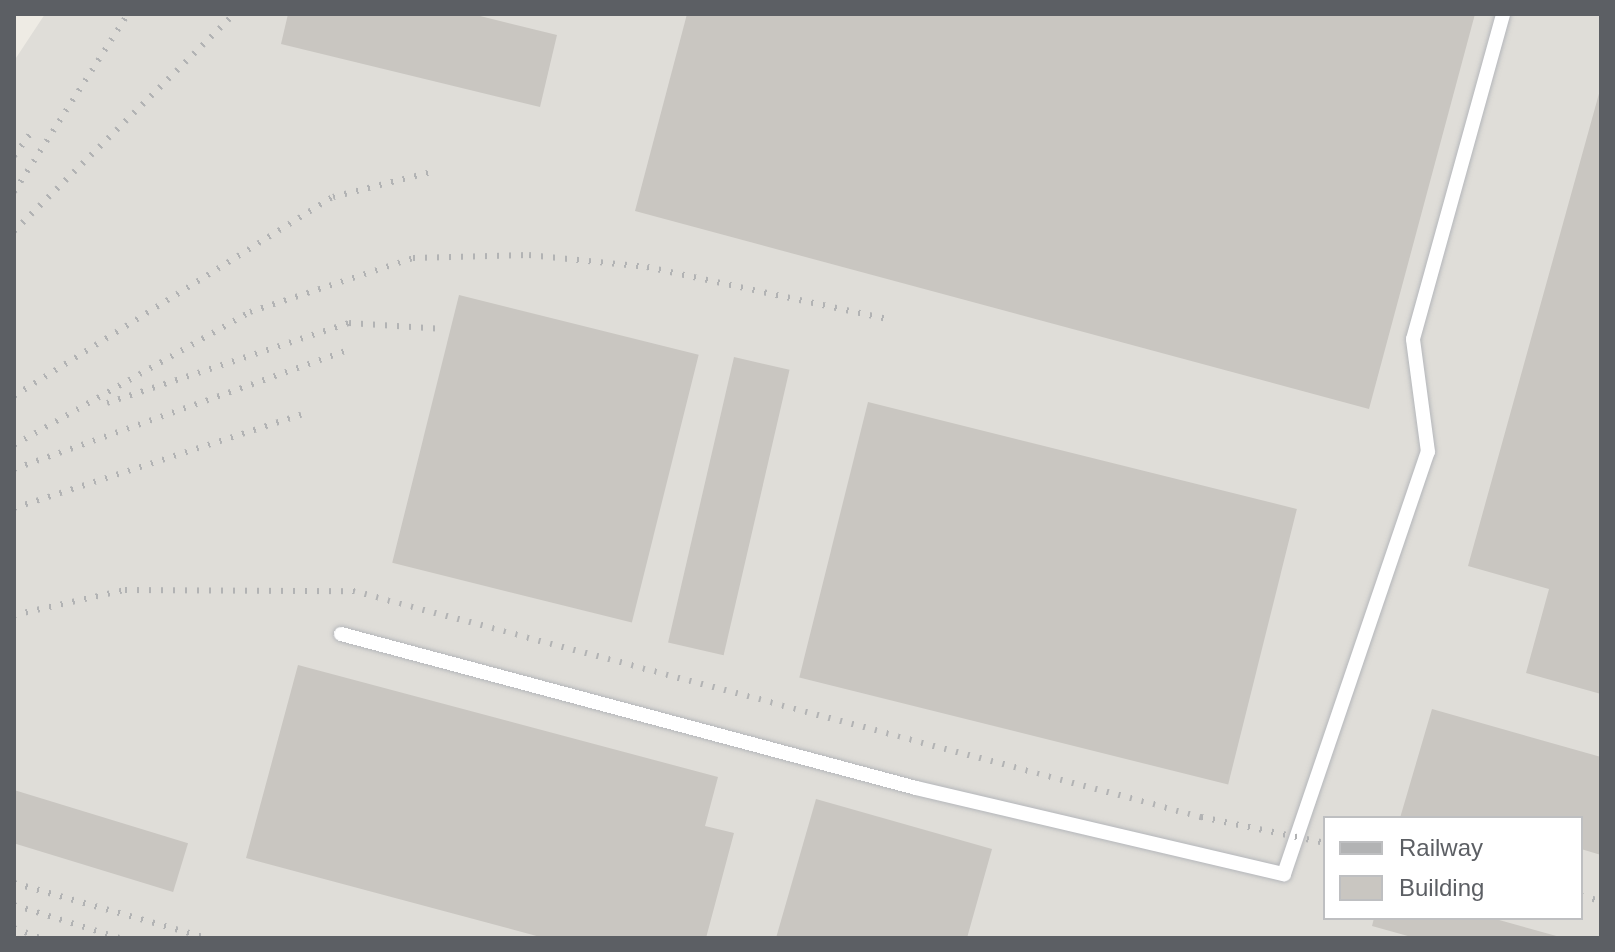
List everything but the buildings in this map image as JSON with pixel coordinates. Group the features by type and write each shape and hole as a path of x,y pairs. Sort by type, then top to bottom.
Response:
{"lane":[{"path":"341,634 916,788 1284,874 1428,452 1413,339 1503,14"}],"shaded area":[{"path":"45,14 1601,14 1601,938 14,938 14,61"}],"railway":[{"path":"14,192 128,14"},
{"path":"14,231 234,14"},
{"path":"14,156 32,131"},
{"path":"14,396 333,197 435,171"},
{"path":"14,445 250,312 413,258 529,255 647,267 888,319"},
{"path":"107,403 349,323 444,329"},
{"path":"14,469 345,351"},
{"path":"14,508 301,415"},
{"path":"14,615 125,590 353,591 1201,817 1323,843"},
{"path":"14,883 207,938"},
{"path":"1583,896 1601,901"},
{"path":"14,905 119,938"},
{"path":"14,928 40,938"}]}
